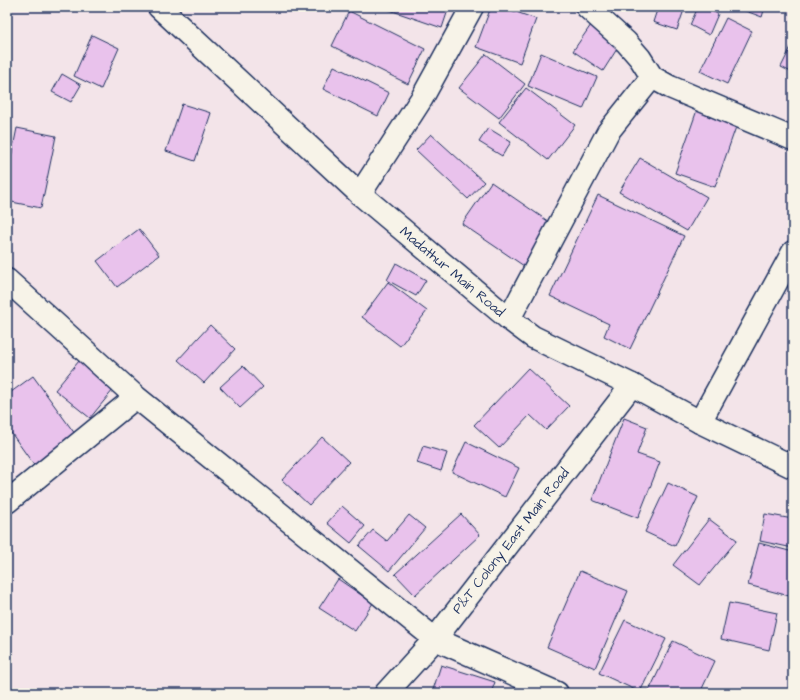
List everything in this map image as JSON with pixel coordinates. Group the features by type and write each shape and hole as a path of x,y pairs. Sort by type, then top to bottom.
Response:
{"street":[{"name":"Madathur Main Road","path":"160,7 360,194 508,319 532,337 632,385 700,422 793,467"},
{"path":"360,194 422,98 472,7"},
{"path":"587,7 626,42 640,58 652,77 670,88 793,139"},
{"path":"508,319 608,132 652,77"},
{"path":"700,422 793,252"},
{"path":"7,280 136,397 436,639 557,693"},
{"name":"P&T Colony East Main Road","path":"386,693 436,639 632,385"},
{"path":"7,502 136,397"}],"building":[{"path":"381,7 449,7 442,28"},
{"path":"491,7 502,7 536,19 520,63 476,47"},
{"path":"522,7 533,7 529,12"},
{"path":"658,7 685,7 677,30 653,22"},
{"path":"698,7 702,7 718,14 709,35 690,25"},
{"path":"744,7 765,7 762,17 743,10"},
{"path":"349,11 425,49 408,84 332,46"},
{"path":"726,18 752,31 727,84 700,71"},
{"path":"593,22 622,41 603,71 573,51"},
{"path":"92,35 119,48 101,89 74,76"},
{"path":"793,43 793,73 781,67"},
{"path":"541,53 597,77 583,109 528,86"},
{"path":"486,54 525,84 499,118 459,88"},
{"path":"334,66 389,93 378,116 323,89"},
{"path":"62,74 81,85 71,102 52,92"},
{"path":"526,88 575,125 548,160 499,122"},
{"path":"182,104 211,113 195,161 166,151"},
{"path":"697,110 737,124 715,187 675,173"},
{"path":"17,128 56,136 41,208 7,201 7,177"},
{"path":"488,128 511,142 502,156 479,142"},
{"path":"431,134 484,182 468,199 416,150"},
{"path":"640,158 707,197 687,231 619,192"},
{"path":"491,182 552,224 524,266 462,224"},
{"path":"598,195 684,236 630,349 604,336 609,324 550,296"},
{"path":"139,229 159,255 117,287 97,261"},
{"path":"396,263 426,280 416,296 387,280"},
{"path":"388,282 427,311 400,346 362,317"},
{"path":"210,325 235,349 204,383 178,360"},
{"path":"79,361 113,390 90,418 55,390"},
{"path":"243,366 263,387 240,408 220,387"},
{"path":"528,368 569,406 546,430 530,415 499,448 474,425"},
{"path":"33,376 78,438 36,468 7,427 7,395"},
{"path":"624,418 647,427 637,454 660,462 638,518 592,500"},
{"path":"322,437 349,462 309,505 282,480"},
{"path":"466,442 519,468 505,497 452,472"},
{"path":"423,446 447,453 441,471 417,463"},
{"path":"668,483 698,497 675,546 645,532"},
{"path":"342,506 365,526 351,543 327,523"},
{"path":"461,514 480,535 415,595 395,574"},
{"path":"765,514 793,519 793,548 760,541"},
{"path":"409,515 425,528 389,571 359,546 373,530 387,541"},
{"path":"709,519 737,540 700,585 673,565"},
{"path":"759,543 793,552 793,597 748,585"},
{"path":"580,571 628,591 595,668 547,647"},
{"path":"338,579 373,603 355,631 319,608"},
{"path":"729,603 777,613 769,650 721,639"},
{"path":"625,620 666,639 640,692 599,673"},
{"path":"673,641 715,661 700,693 648,693"},
{"path":"441,665 495,682 491,693 432,693"}]}
